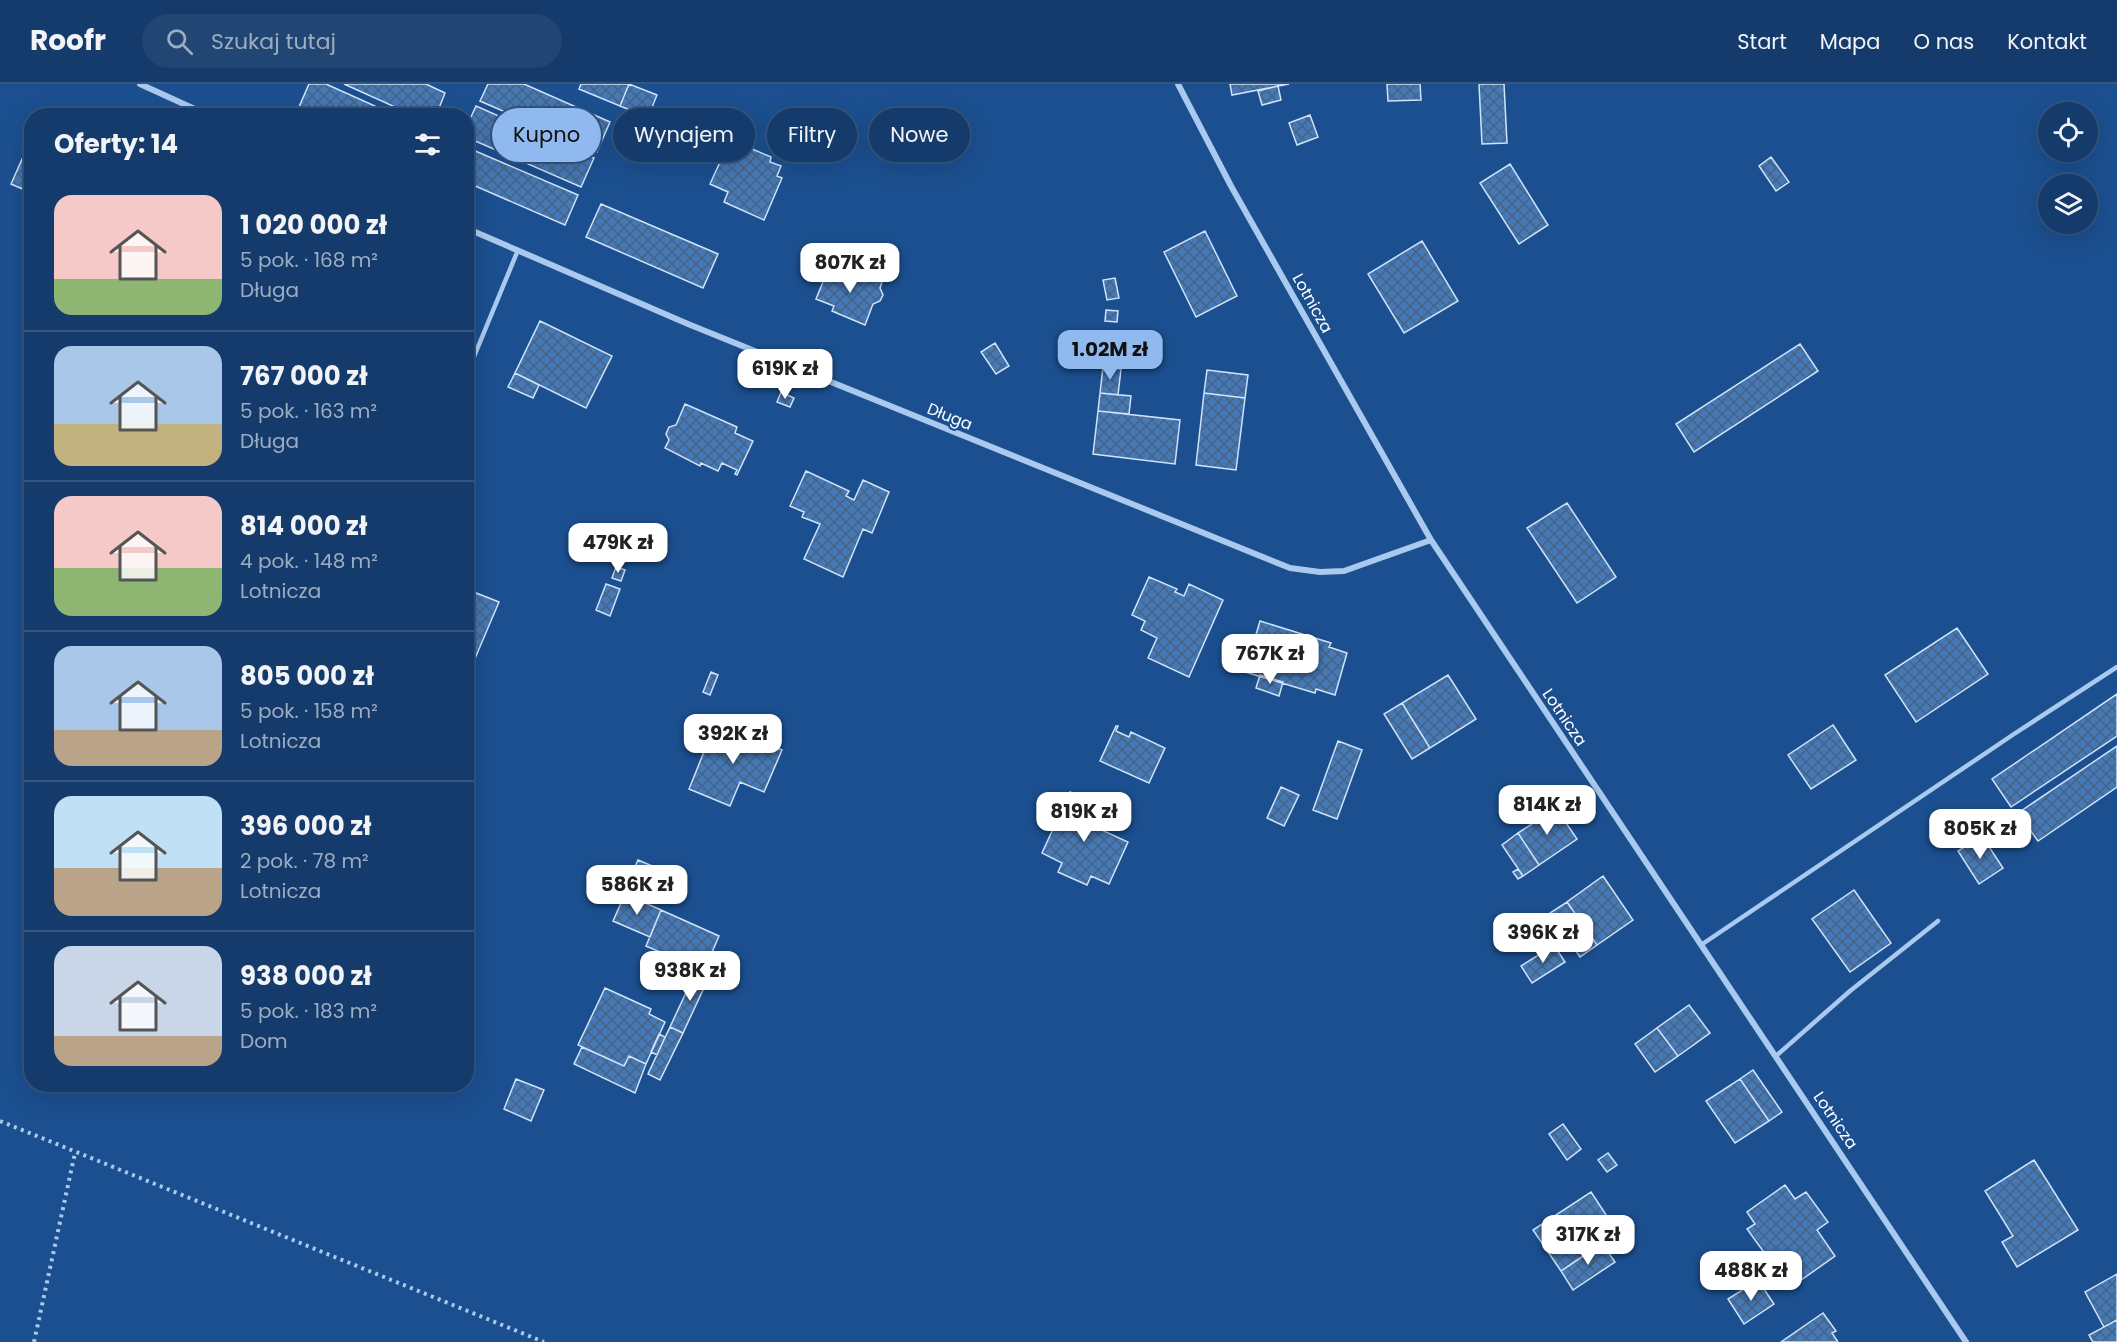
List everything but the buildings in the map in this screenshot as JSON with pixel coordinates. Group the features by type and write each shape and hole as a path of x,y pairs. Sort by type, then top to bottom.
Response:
{"street":[{"path":"140,84 192,108"},
{"name":"Lotnicza","path":"1178,84 1231,186 1431,540 1777,1055 1966,1342"},
{"name":"Długa","path":"474,231 688,324 1290,568 1320,572 1344,571 1431,540"}],"lane":[{"path":"474,357 518,250"},
{"path":"1701,945 2117,667"},
{"path":"1777,1055 1850,991 1938,921"}],"path":[{"path":"0,1122 544,1342"},
{"path":"34,1342 75,1153"}]}
